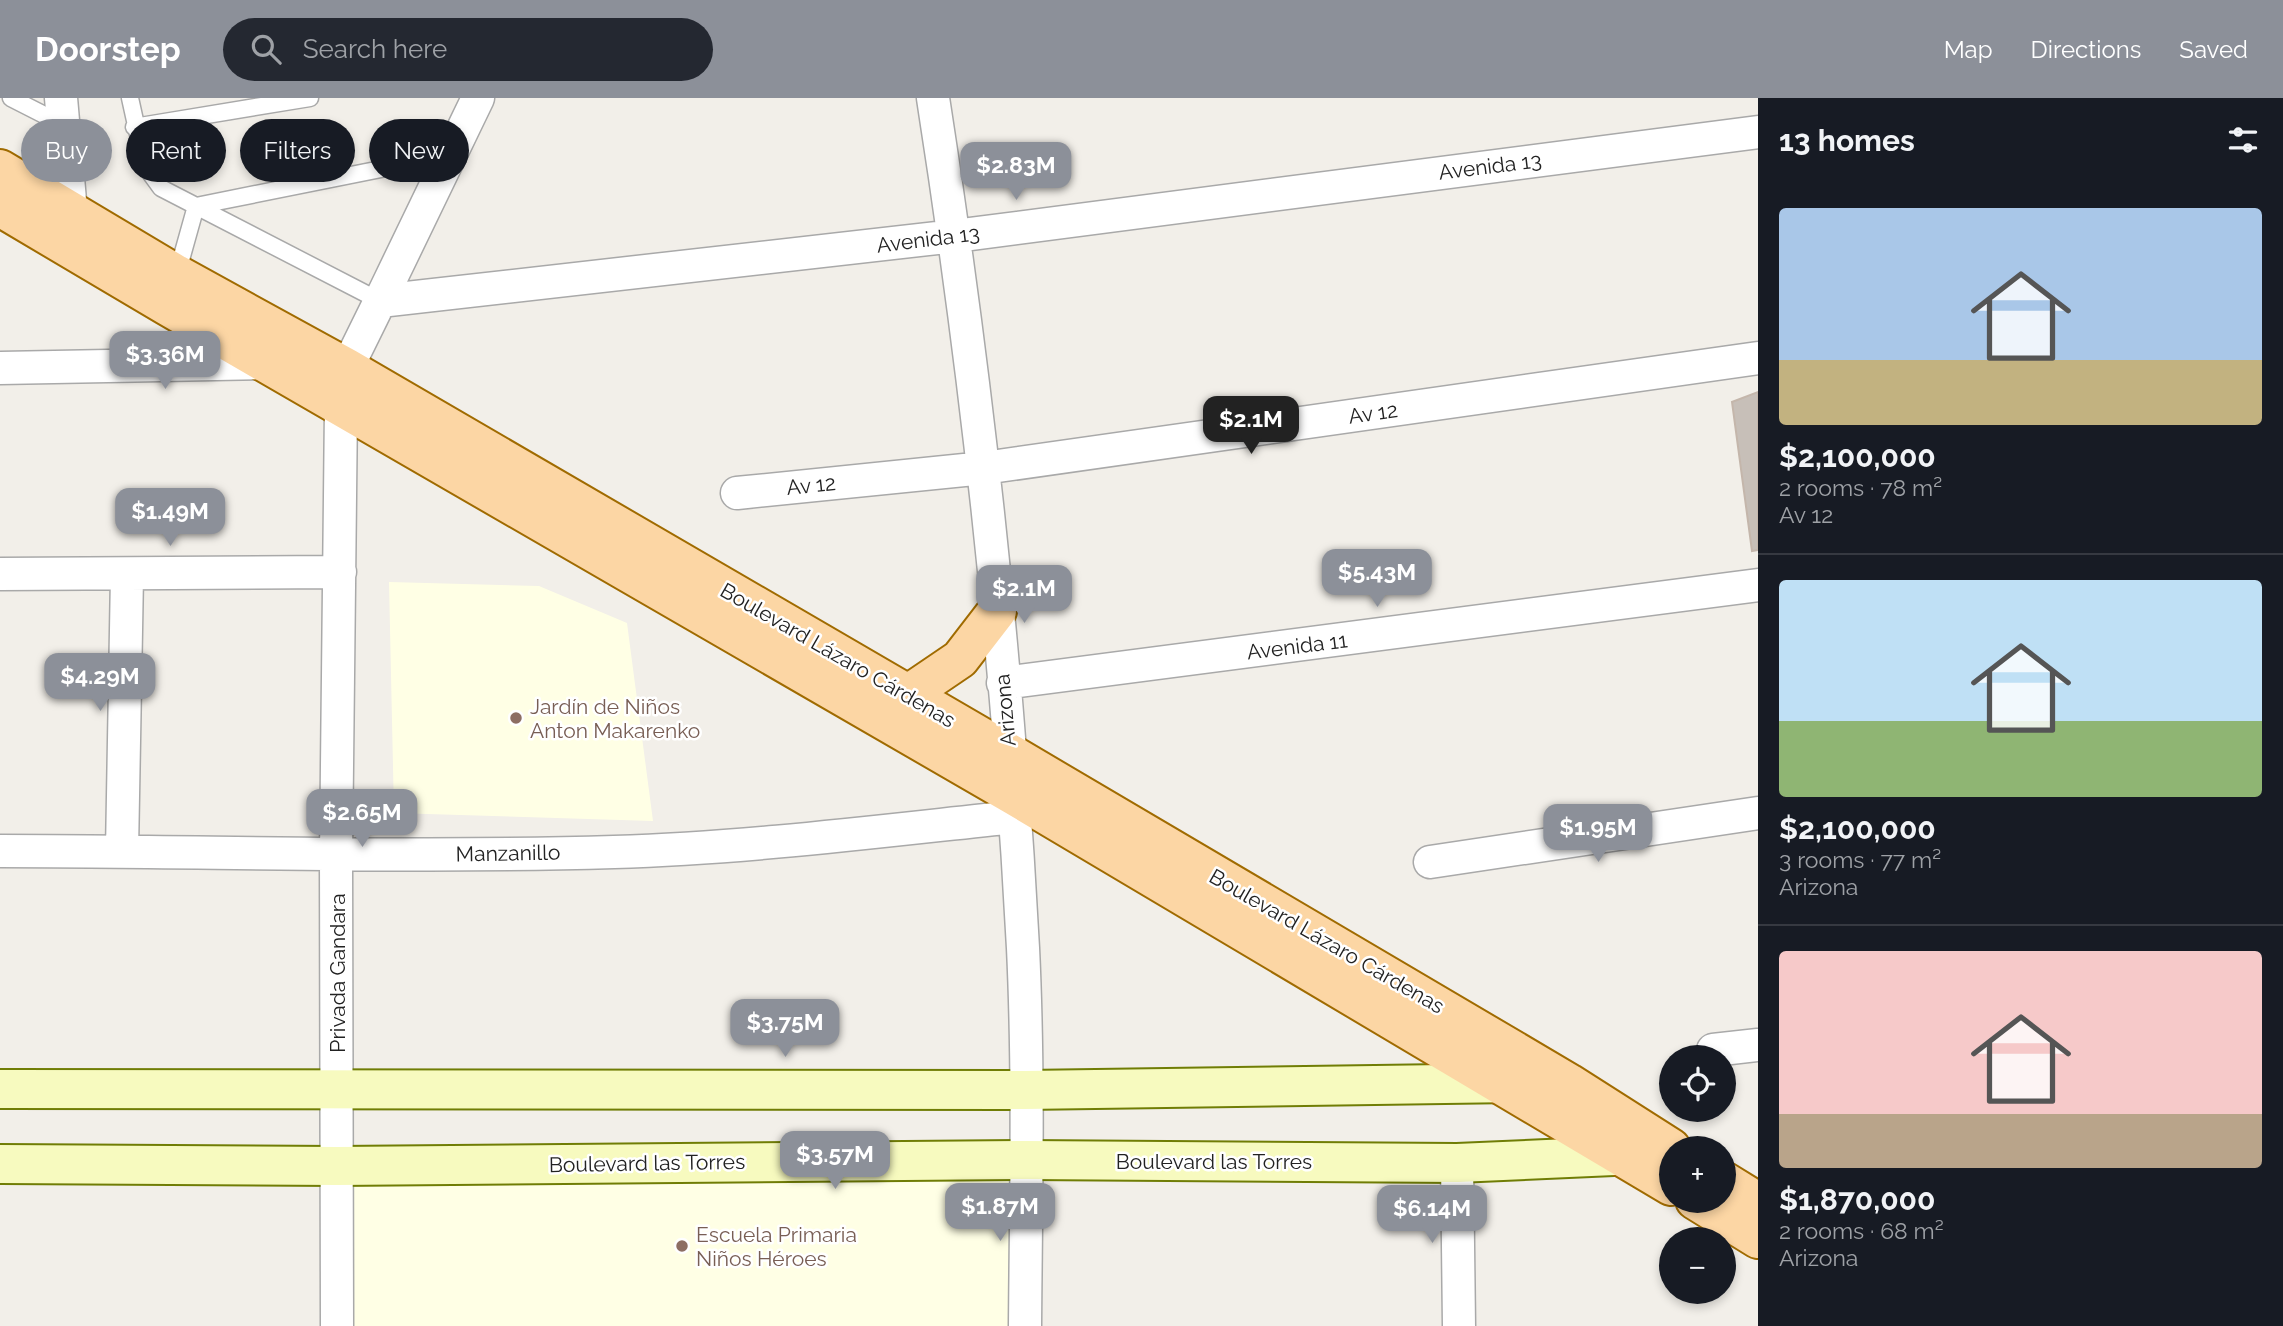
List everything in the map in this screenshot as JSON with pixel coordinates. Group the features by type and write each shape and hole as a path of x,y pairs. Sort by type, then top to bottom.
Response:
{"main road":[{"name":"Boulevard Lázaro Cárdenas","path":"0,169 64,226 275,349 341,407 1013,806 1501,1083 1659,1178"},
{"name":"Boulevard Lázaro Cárdenas","path":"0,207 64,226"},
{"name":"Boulevard Lázaro Cárdenas","path":"275,349 347,368 1009,753 1569,1083 1659,1140"},
{"path":"906,695 960,659 997,611"},
{"path":"1736,1188 1758,1202"},
{"path":"1716,1213 1758,1239"}],"street":[{"path":"468,119 478,98"},
{"name":"Arizona","path":"933,98 955,236 984,467 1013,806 1023,950 1027,1160 1025,1326"},
{"path":"62,111 64,226"},
{"name":"Avenida 13","path":"380,301 955,236 1758,132"},
{"path":"347,368 438,182"},
{"path":"0,368 275,349"},
{"name":"Av 12","path":"737,493 984,467 1758,358"},
{"name":"Privada Gandara","path":"337,1326 336,855 341,407 347,368"},
{"path":"0,574 340,572"},
{"path":"122,851 127,575"},
{"name":"Avenida 11","path":"1003,683 1758,585"},
{"name":"Manzanillo","path":"0,851 336,855 614,852 693,848 1013,806"},
{"path":"1430,862 1758,813"},
{"path":"1736,1047 1758,1045"},
{"path":"0,1088 1025,1090 1569,1083"},
{"name":"Boulevard las Torres","path":"0,1164 337,1167 1027,1160 1457,1163 1659,1156"},
{"path":"1457,1163 1459,1326"}],"lane":[{"path":"11,98 62,111"},
{"path":"130,98 133,119"},
{"path":"183,119 310,98"},
{"path":"197,206 369,171"},
{"path":"156,182 161,188 380,301"},
{"path":"172,290 197,206"}],"shaded area":[{"name":"Jardín de Niños Anton Makarenko","path":"389,582 539,586 627,623 653,821 394,813"},
{"name":"Escuela Primaria Niños Héroes","path":"1027,1160 1026,1326 338,1326 337,1167"}],"building":[{"path":"1758,392 1758,550 1752,551 1732,402"}],"place":[{"name":"Jardín de Niños Anton Makarenko","path":"516,718"},
{"name":"Escuela Primaria Niños Héroes","path":"682,1246"}]}
